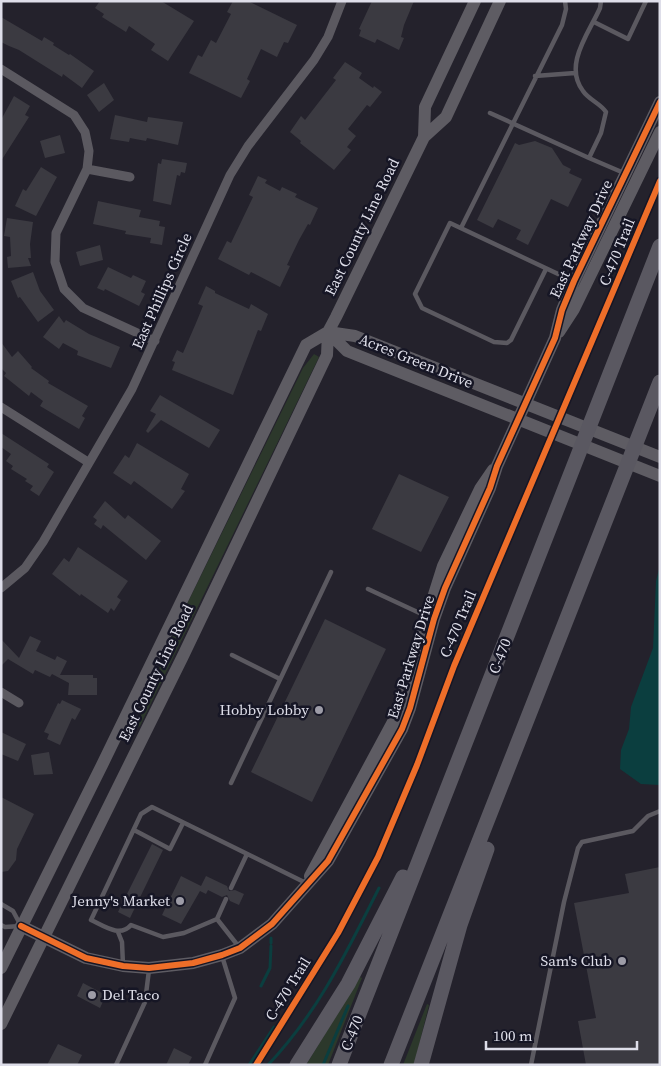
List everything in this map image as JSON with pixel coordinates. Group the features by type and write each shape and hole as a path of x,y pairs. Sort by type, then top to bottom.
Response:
{"highway":[{"name":"C-470","path":"339,1065 660,246"},
{"path":"391,1065 660,382"},
{"path":"421,1065 469,898 527,740 530,711"},
{"path":"297,1065 327,1019 362,958 450,784"}],"street":[{"name":"East Phillips Circle","path":"1,588 25,568 43,542 132,389 230,175 248,146 314,60 328,37 342,1"},
{"name":"East County Line Road","path":"424,137 425,107 475,1"},
{"name":"East County Line Road","path":"1,1024 186,650 327,355 328,332 424,137 446,117 500,1"},
{"path":"2,72 74,115 85,132 89,151 87,169 56,233 55,262 64,289 83,308 155,341"},
{"name":"East Parkway Drive","path":"21,926 79,956 123,966 149,968 193,963 240,948 272,924 328,861 402,729 417,684 430,618 454,569 490,488 497,466 555,338 574,309 631,176 660,102"},
{"name":"East Parkway Drive","path":"555,338 562,310 574,281 631,176 660,132"},
{"path":"87,169 130,177"},
{"name":"East County Line Road","path":"1,968 108,754 306,345 328,332"},
{"name":"Acres Green Drive","path":"328,332 355,336 660,457"},
{"name":"Acres Green Drive","path":"328,332 347,351 660,476"},
{"path":"1,407 88,462"},
{"path":"1,692 19,703"}],"lane":[{"path":"461,228 565,16 565,1"},
{"path":"589,158 601,133 606,112 601,105 583,92 575,73 576,59 594,22 601,1"},
{"path":"594,22 628,39 646,1"},
{"path":"535,76 575,73"},
{"path":"490,113 631,176"},
{"path":"546,268 511,340 507,343 494,342 422,308 416,299 415,294 450,223 574,281"},
{"path":"231,783 331,572"},
{"path":"368,589 430,618"},
{"path":"232,655 280,679"},
{"path":"226,899 216,918 184,933 163,937 131,925 127,930 118,932 91,920 141,814 152,807 307,883"},
{"path":"531,1065 564,902 578,848 582,842 633,831 648,816 660,811"},
{"path":"134,830 170,849 183,823"},
{"path":"231,888 247,854"},
{"path":"1,904 13,911 21,926 5,927 1,925"},
{"path":"216,918 240,948"},
{"path":"118,932 122,942 123,966"},
{"path":"205,1065 235,998 222,955"},
{"path":"116,1065 145,1002 149,968"}],"shaded area":[{"path":"314,354 319,357 140,726 137,728 137,721 185,608 303,368"},
{"path":"660,565 659,785 641,784 620,769 621,750 629,729 631,707 653,648 656,581"},
{"path":"360,977 362,978 328,1065 306,1065"},
{"path":"427,1004 429,1005 414,1065 403,1065"}],"building":[{"path":"100,1 161,1 194,21 168,61 151,50 155,44 129,26 126,32 102,17 104,14 95,8"},
{"path":"233,1 248,1 297,25 288,43 284,42 277,57 261,49 247,79 250,81 241,98 189,73 198,55 202,57 211,40 216,43 231,14 227,12"},
{"path":"372,1 414,1 404,25 401,37 404,38 399,50 377,39 375,43 359,36 361,30 359,29"},
{"path":"1,17 42,41 44,37 54,43 53,45 70,54 94,71 82,88 63,74 62,77 19,50 1,42"},
{"path":"345,62 362,73 359,78 382,92 370,107 367,105 348,129 356,136 347,147 351,150 334,170 300,143 301,141 290,132 301,116 305,120 336,80 333,78"},
{"path":"104,83 114,100 99,112 87,95"},
{"path":"14,96 30,106 25,115 29,117 1,161 1,120"},
{"path":"115,115 147,122 148,117 183,122 178,145 147,138 146,141 130,138 129,142 110,139"},
{"path":"60,135 65,153 45,158 40,141"},
{"path":"535,141 552,148 563,165 571,169 569,173 582,179 568,207 551,199 528,245 516,239 521,230 498,219 493,228 477,220 515,143 519,145"},
{"path":"162,159 187,163 185,173 181,172 180,176 177,175 171,205 153,201 158,163 161,164"},
{"path":"41,167 57,177 36,216 15,206 23,189 26,191"},
{"path":"258,176 267,180 265,183 280,191 282,187 297,194 295,197 318,208 310,225 308,224 299,240 287,265 290,266 280,287 251,272 249,275 218,259 227,241 231,243 253,197 249,195"},
{"path":"98,201 141,210 139,217 160,221 159,226 165,227 162,245 150,243 151,238 125,234 126,231 93,224"},
{"path":"7,218 33,222 30,244 31,258 28,258 31,266 8,268 7,257 11,256 10,237 4,236"},
{"path":"100,245 103,260 80,266 76,252"},
{"path":"108,267 131,278 133,275 146,281 141,292 145,294 139,306 105,289 104,291 97,288"},
{"path":"33,272 40,291 54,310 38,322 20,297 18,298 11,281"},
{"path":"206,286 215,291 215,293 249,309 251,304 268,314 261,331 258,330 233,395 172,370 175,362 172,361 177,350 183,353 203,306 198,304"},
{"path":"59,316 64,323 66,320 89,334 120,347 111,368 77,355 78,351 63,343 59,349 43,337"},
{"path":"1,342 12,357 18,351 31,368 49,381 48,383 88,406 82,416 85,418 79,429 40,406 43,401 31,392 29,396 4,376 6,373 1,368"},
{"path":"160,395 220,430 209,448 161,420 148,433 146,431 156,414 150,411"},
{"path":"1,433 49,464 47,467 54,472 39,496 30,490 33,486 25,481 27,479 11,469 13,466 6,461 11,454 1,447"},
{"path":"137,443 189,474 181,489 185,491 172,509 134,481 131,485 113,473 125,455 129,458"},
{"path":"399,474 449,497 421,552 372,529"},
{"path":"105,501 125,519 128,515 161,541 146,560 103,525 101,529 94,524 97,520 93,517"},
{"path":"78,547 128,581 117,597 121,600 114,611 111,608 108,613 81,594 80,596 52,574 64,558 69,562"},
{"name":"Hobby Lobby","path":"325,619 386,649 312,802 251,772"},
{"path":"30,636 41,641 36,651 55,660 57,656 67,661 60,675 93,675 93,678 97,678 97,695 68,695 69,683 52,674 50,677 35,670 33,674 8,659 1,666 1,639 19,658"},
{"path":"62,700 81,709 75,720 72,718 60,745 47,739 49,734 44,732 58,703 60,704"},
{"path":"1,732 26,744 18,761 1,754"},
{"path":"49,752 53,774 34,775 31,755"},
{"path":"1,797 34,814 17,849 16,860 8,871 1,872"},
{"path":"152,844 163,850 130,918 118,912"},
{"name":"Sam's Club","path":"660,867 660,1065 586,1065 578,1021 596,1018 574,903 629,893 625,874"},
{"path":"181,876 201,886 206,876 227,886 229,891 235,890 244,894 239,905 230,901 227,895 222,897 208,890 206,894 200,891 181,924 162,915"},
{"name":"Del Taco","path":"83,983 106,995 100,1008 77,996"},
{"path":"58,1044 82,1055 77,1065 47,1065"},
{"path":"174,1048 192,1057 188,1065 166,1065"}],"waterway":[{"path":"268,1065 286,1045 317,1002 343,958 379,888"},
{"path":"271,938 271,943"},
{"path":"261,986 270,968 271,946"},
{"path":"323,1065 348,1006"},
{"path":"249,1065 274,1027"}],"cycle path":[{"path":"21,926 86,958 123,966 149,968 193,963 240,948 272,924 328,861 402,729 410,708 434,619 445,588 490,488 497,466 555,338 562,310 574,281 660,102"},
{"name":"C-470 Trail","path":"256,1065 338,933 378,857 417,765 454,666 660,181"}],"place":[{"name":"Hobby Lobby","path":"319,710"},
{"name":"Jenny's Market","path":"180,901"},
{"name":"Sam's Club","path":"622,961"},
{"name":"Del Taco","path":"92,995"}]}
